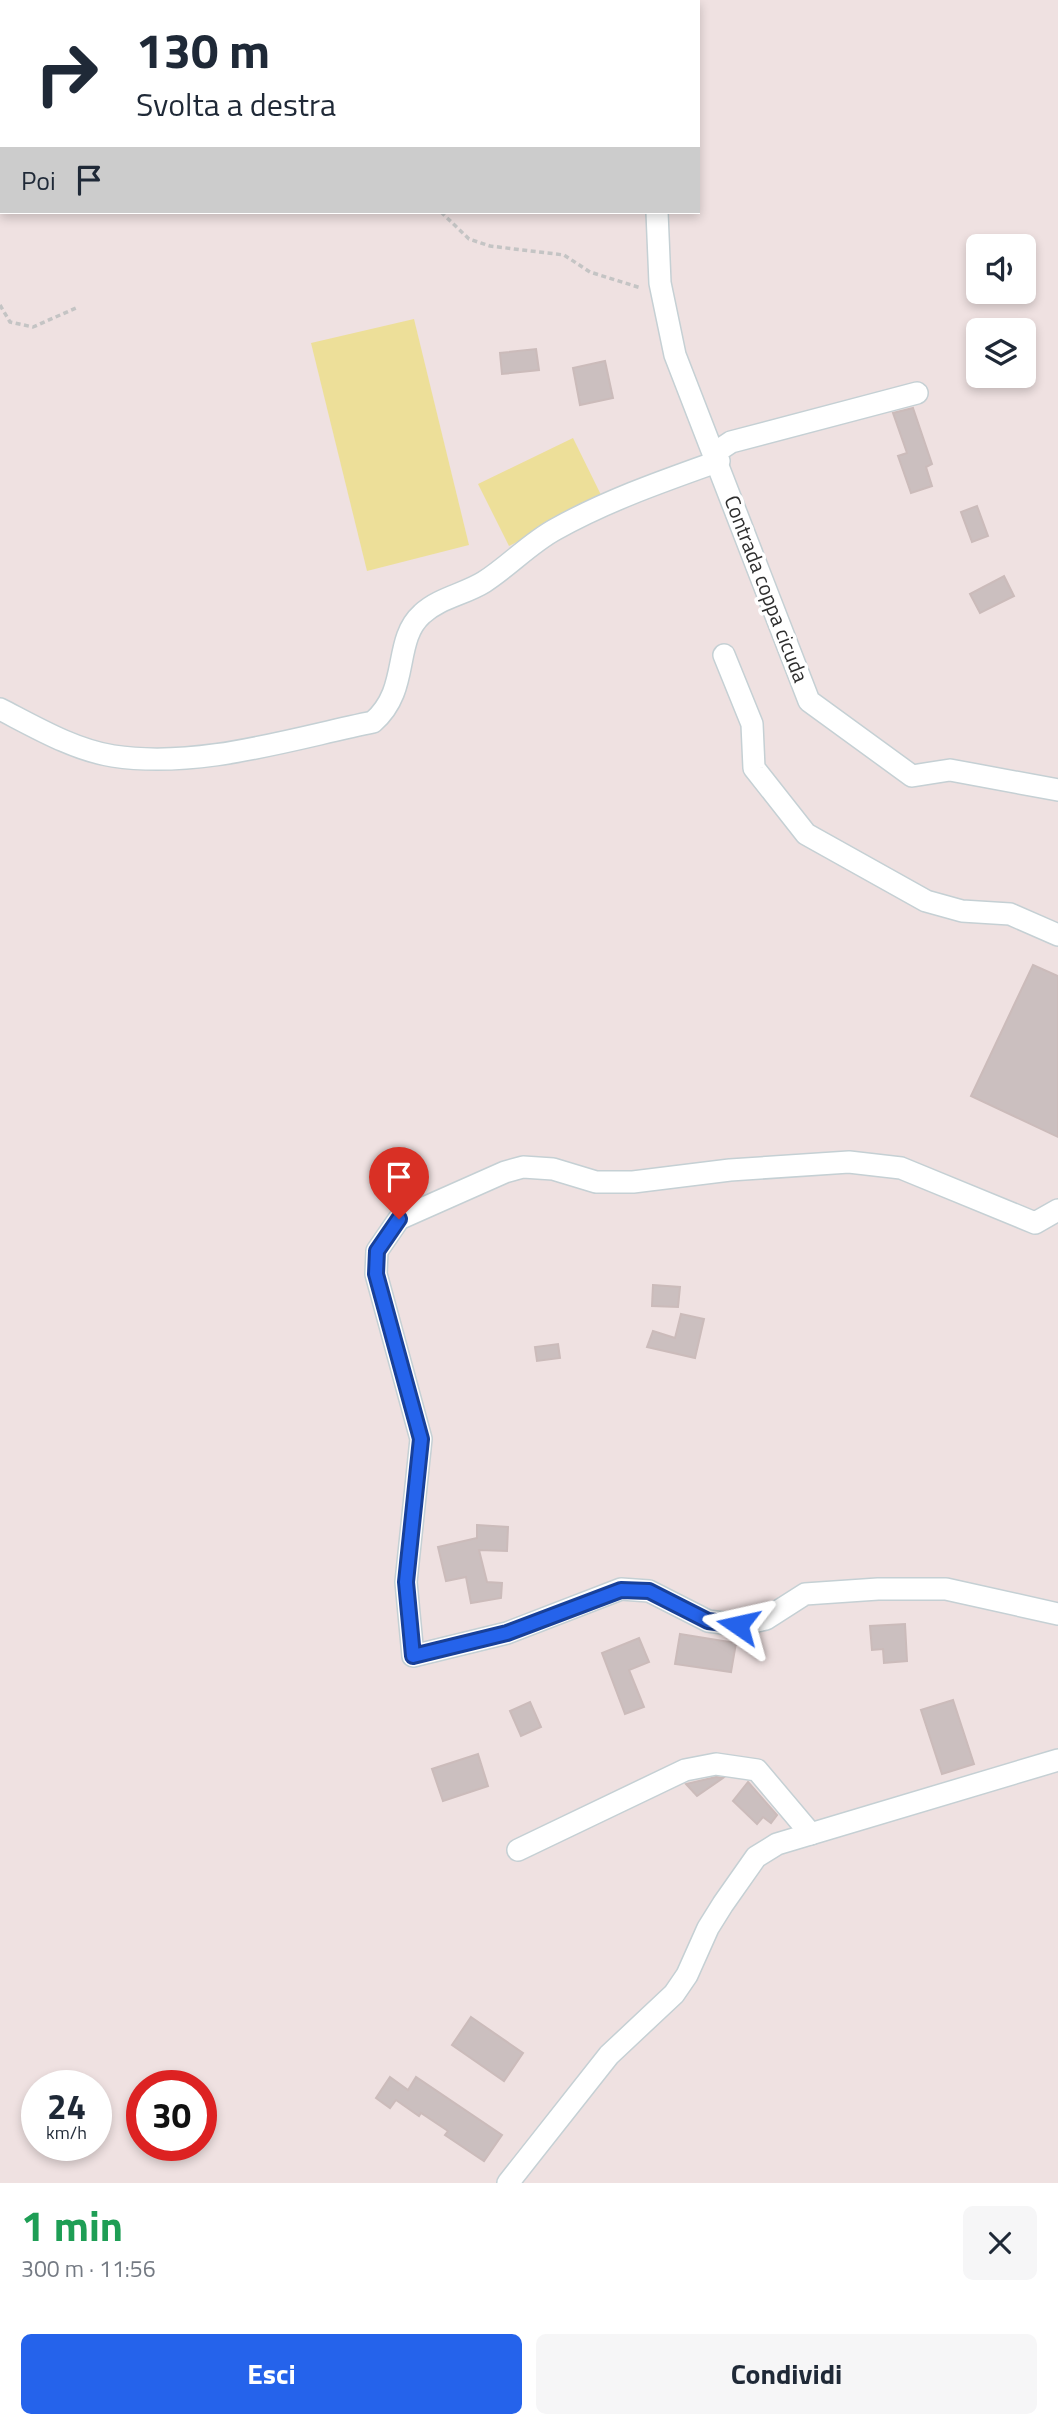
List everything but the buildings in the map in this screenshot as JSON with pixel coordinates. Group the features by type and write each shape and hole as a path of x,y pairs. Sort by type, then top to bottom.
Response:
{"street":[{"name":"Contrada coppa cicuda","path":"657,214 660,283 676,355 717,457 751,556 809,701 912,776 950,770 1058,790"},
{"path":"0,709 86,748 112,756 157,759 194,757 373,722 386,710 395,694 412,626 422,613 483,583 554,529 637,490 717,457 731,442 917,393"},
{"path":"724,655 752,724 754,768 806,834 926,901 962,911 1010,914 1058,935"},
{"path":"1058,1210 1035,1223 901,1168 849,1163 730,1170 634,1182 596,1182 553,1169 523,1167 505,1172 399,1219 377,1251 376,1274 421,1439 406,1582 413,1656 507,1633 621,1590 649,1591 708,1621 738,1625 766,1619 805,1594 878,1589 946,1589 1058,1614"},
{"path":"508,2183 561,2112 609,2055 674,1994 687,1975 708,1928 756,1857 777,1844 1058,1760"},
{"path":"518,1850 685,1770 716,1764 757,1770 811,1834"}],"path":[{"path":"443,214 468,239 490,247 565,255 590,272 626,285 646,289 660,283"},
{"path":"0,305 10,322 33,327 76,308"}],"shaded area":[{"path":"414,319 469,545 367,571 311,343"},
{"path":"573,438 603,499 509,546 478,484"}],"route":[{"path":"399,1219 377,1251 376,1274 421,1439 406,1582 413,1656 507,1633 621,1590 649,1591 708,1621 738,1625"}]}
